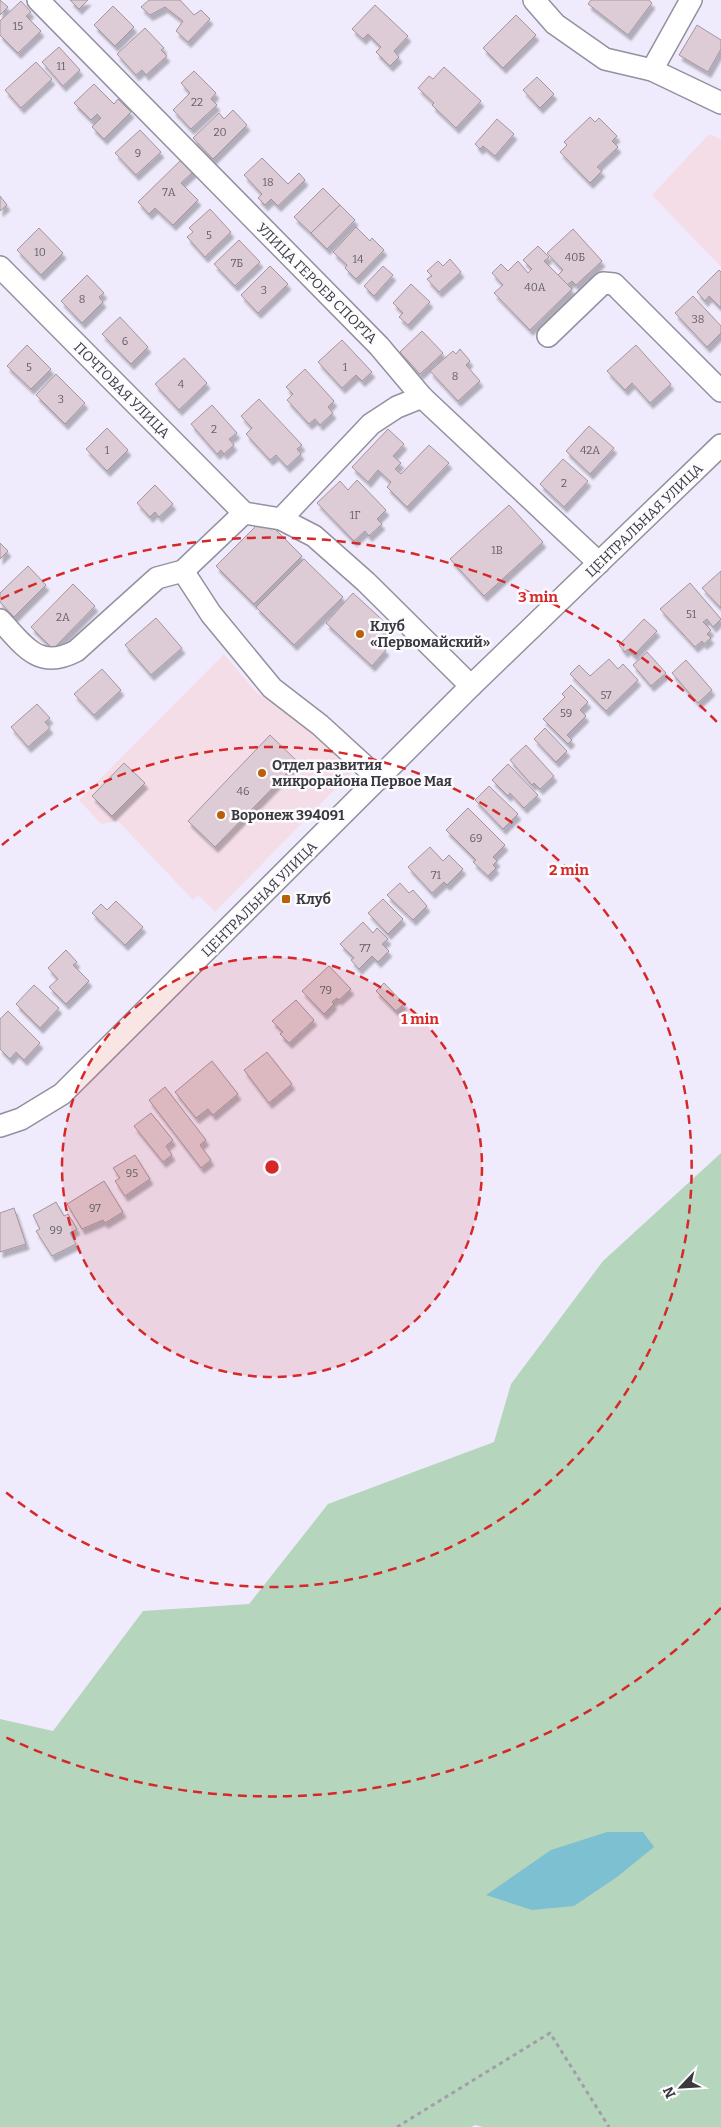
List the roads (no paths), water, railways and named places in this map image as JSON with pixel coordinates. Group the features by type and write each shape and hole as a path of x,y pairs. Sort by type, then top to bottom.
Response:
{"street":[{"name":"УЛИЦА ГЕРОЕВ СПОРТА","path":"38,0 379,346 422,397 599,563"},
{"path":"534,0 555,24 605,59 652,70 721,103"},
{"path":"652,70 691,0"},
{"name":"ПОЧТОВАЯ УЛИЦА","path":"0,267 244,513"},
{"path":"548,336 603,282 614,284 721,391"},
{"path":"280,519 372,424 397,408 422,397"},
{"name":"ЦЕНТРАЛЬНАЯ УЛИЦА","path":"0,1126 21,1118 62,1094 471,686 721,445"},
{"path":"0,620 27,650 40,657 52,660 64,657 76,651 157,578 183,570 244,513 280,519 314,536 366,582 471,686"},
{"path":"183,570 211,614 272,688 320,725 379,779"}],"water":[{"path":"607,1832 643,1832 654,1847 617,1877 574,1906 532,1910 486,1895 551,1850"}],"place":[{"name":"Клуб «Первомайский»","path":"360,634"},
{"name":"Отдел развития микрорайона Первое Мая","path":"262,773"},
{"name":"Воронеж 394091","path":"221,815"},
{"name":"Клуб","path":"286,899"}]}
